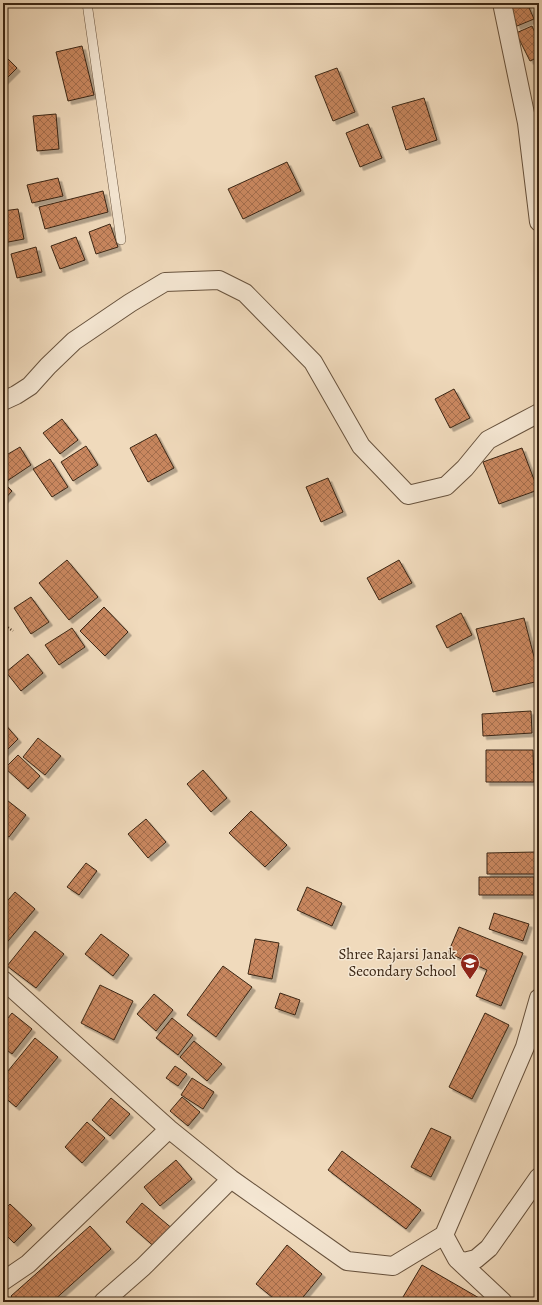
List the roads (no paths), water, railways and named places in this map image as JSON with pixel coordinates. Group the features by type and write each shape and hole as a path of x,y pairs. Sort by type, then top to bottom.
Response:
{"street":[{"path":"502,3 528,123 539,222"},
{"path":"3,401 30,386 74,341 130,303 165,282 219,280 245,293 313,362 361,446 408,495 446,486 465,468 488,440 539,413"},
{"path":"3,980 169,1128 231,1179 347,1261 394,1266 444,1235 525,1047 539,998"},
{"path":"3,1281 28,1264 169,1128"},
{"path":"457,1259 464,1262 476,1259 489,1248 539,1177"},
{"path":"103,1302 143,1267 231,1179"},
{"path":"444,1235 457,1259 503,1302"}],"lane":[{"path":"87,3 121,240"}],"place":[{"name":"Shree Rajarsi Janak Secondary School","path":"470,980"}]}
